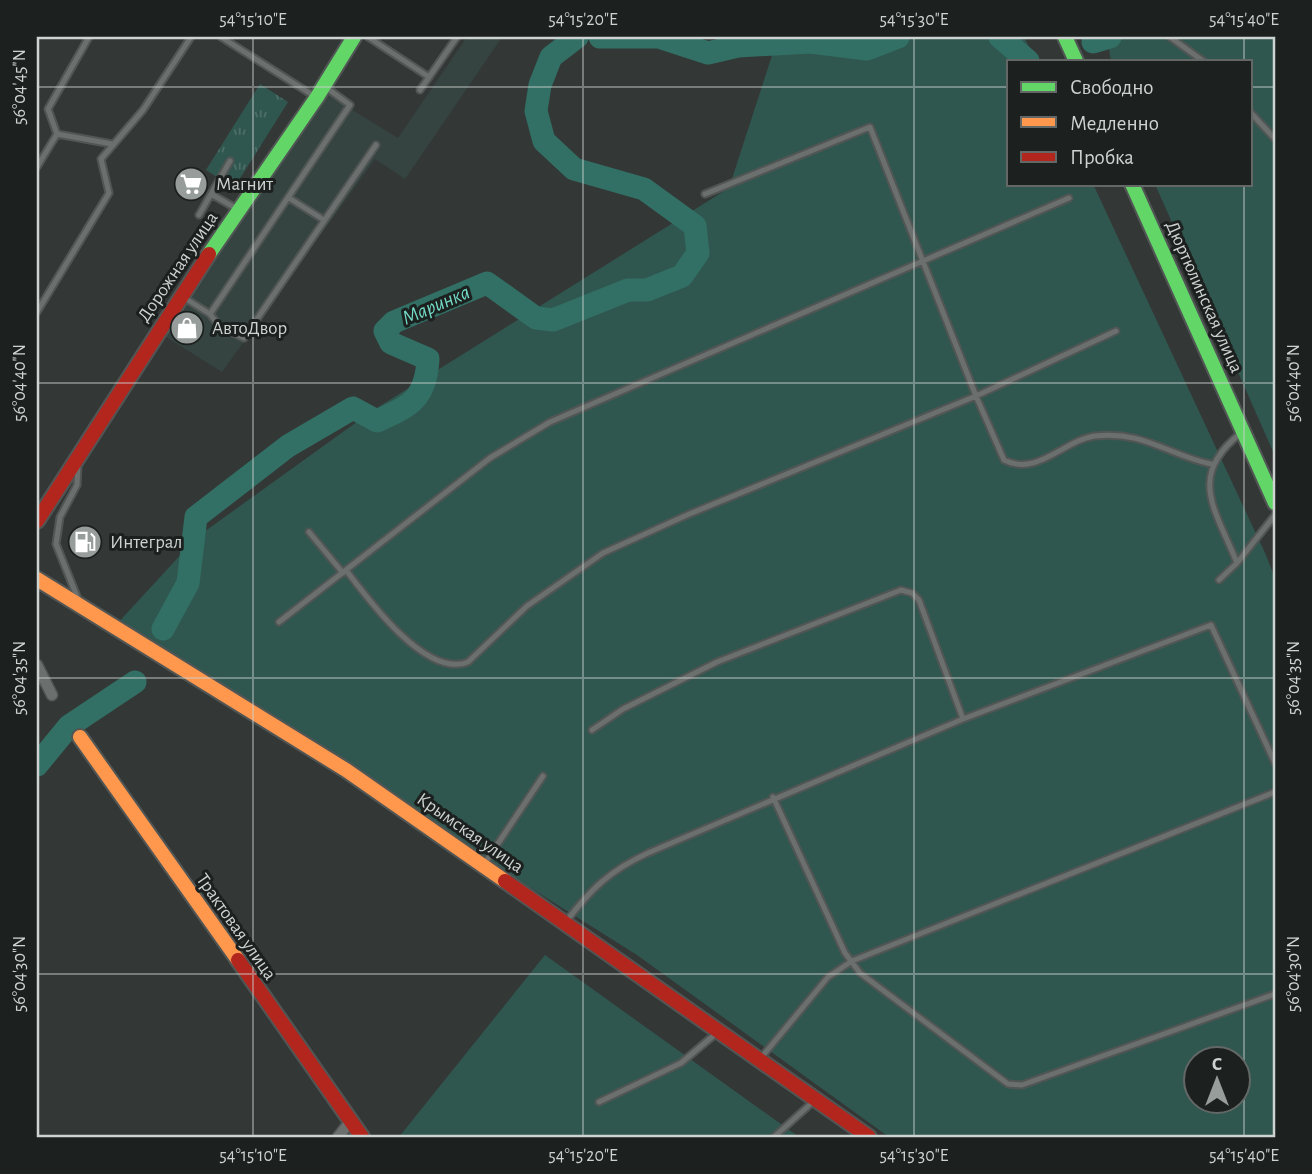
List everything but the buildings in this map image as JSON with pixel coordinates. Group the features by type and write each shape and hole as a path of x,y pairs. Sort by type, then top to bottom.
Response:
{"main road":[{"name":"Дорожная улица","path":"37,521 181,295 354,37"},
{"path":"1065,37 1076,60"},
{"name":"Дюртюлинская улица","path":"1133,186 1275,503"},
{"name":"Крымская улица","path":"37,579 79,602 346,771 869,1137"},
{"name":"Трактовая улица","path":"80,737 362,1137"}],"street":[{"path":"37,665 52,695"},
{"path":"338,1137 349,1122"}],"lane":[{"path":"57,134 48,109 89,37"},
{"path":"37,312 109,193 101,159 143,110 191,37"},
{"path":"210,314 350,105 223,37"},
{"path":"368,37 429,77"},
{"path":"420,90 457,37"},
{"path":"1170,37 1202,60"},
{"path":"1252,114 1275,139"},
{"path":"705,194 870,127 976,397 1004,460 1012,464 1039,462 1080,439 1098,436 1154,443 1212,464"},
{"path":"57,134 112,144"},
{"path":"37,167 57,134"},
{"path":"181,295 210,314 220,327 244,338 376,145"},
{"path":"199,215 230,161"},
{"path":"211,194 239,210"},
{"path":"289,198 324,219"},
{"path":"279,622 490,458 550,422 1069,198"},
{"path":"309,532 397,631 440,662 458,665 468,662 527,606 603,554 700,510 976,397 1116,331"},
{"path":"1237,563 1210,490 1212,464 1243,431"},
{"path":"79,456 77,485 60,517 56,544 79,602"},
{"path":"1219,580 1237,563 1275,516"},
{"path":"592,730 623,709 717,662 901,590 912,593 919,600 963,719"},
{"path":"565,923 593,888 623,864 774,797 963,719 1211,625 1275,763"},
{"path":"483,866 543,776"},
{"path":"760,1059 828,977 852,961 1275,792"},
{"path":"774,797 852,961 869,981 1004,1083 1022,1085 1275,994"},
{"path":"598,1102 681,1063 701,1049 719,1030"},
{"path":"774,1137 816,1099"}],"shaded area":[{"path":"467,37 502,37 405,179 375,159 222,372 163,335 326,94 398,138"}],"green space":[{"path":"778,37 1024,37 1036,60 1007,60 1007,186 1094,186 1275,578 1275,1137 889,1137 637,955 115,626 197,537 372,411 729,188"},
{"path":"1107,37 1275,37 1275,456 1156,186 1252,186 1252,60 1111,60"},
{"path":"260,84 288,102 234,188 206,170"},
{"path":"545,955 799,1137 399,1137"}],"waterway":[{"name":"Маринка","path":"163,629 188,583 196,517 288,446 353,408 377,421 399,411 420,392 427,373 428,359 391,343 385,331 394,322 487,283 536,318 553,320 628,290 647,290 682,276 698,253 695,226 644,189 574,169 544,141 536,111 540,85 551,57 577,37"},
{"name":"Маринка","path":"600,37 655,37"},
{"name":"Маринка","path":"659,37 708,53 738,46 811,42 867,49 898,37"},
{"name":"Маринка","path":"1000,37 1027,60"},
{"name":"Маринка","path":"1093,42 1110,37"},
{"name":"Маринка","path":"37,765 69,726 135,682"}],"traffic: fast":[{"path":"209,254 317,97 354,37"},
{"path":"1065,37 1076,60"},
{"path":"1133,186 1275,503"}],"traffic: slow":[{"path":"37,579 346,770 505,881"},
{"path":"80,737 238,960"}],"traffic: jam":[{"path":"37,521 209,254"},
{"path":"505,881 869,1137"},
{"path":"238,960 362,1137"}],"place":[{"name":"Магнит","path":"191,184"},
{"name":"АвтоДвор","path":"187,328"},
{"name":"Интеграл","path":"85,542"}]}
